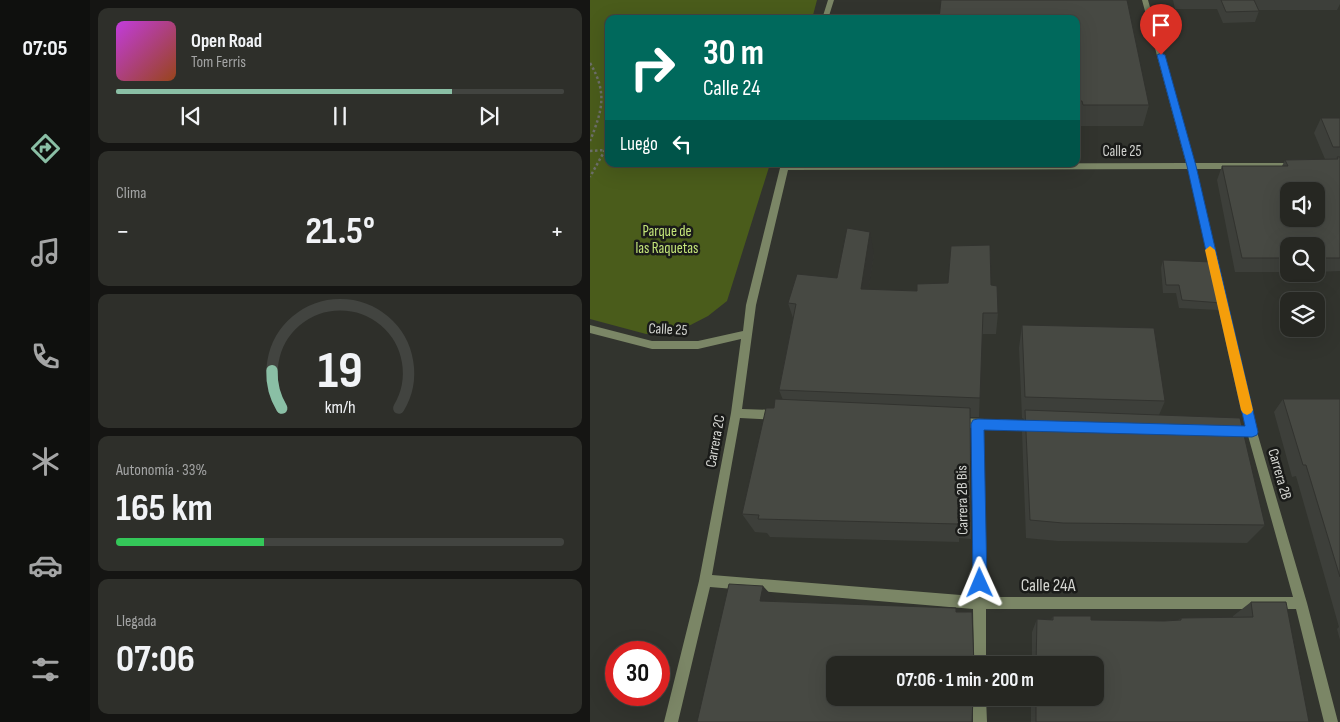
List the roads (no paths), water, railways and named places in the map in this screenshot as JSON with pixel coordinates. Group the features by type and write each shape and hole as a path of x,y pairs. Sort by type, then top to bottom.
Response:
{"street":[{"path":"826,15 831,0"},
{"name":"Carrera 2B","path":"1145,0 1192,166 1247,432 1301,603 1331,722"},
{"name":"Calle 25","path":"1080,166 1300,166"},
{"name":"Carrera 2C","path":"671,722 705,581 736,413 746,334 784,167"},
{"name":"Calle 25","path":"590,329 652,345 698,345 746,334"},
{"path":"736,413 784,415"},
{"path":"948,423 1046,426"},
{"name":"Carrera 2B Bis","path":"978,424 980,656"},
{"name":"Calle 24A","path":"705,581 980,603 1301,603"},
{"path":"980,706 980,722"}],"park label":[{"name":"Parque de las Raquetas","path":"667,240"}]}
